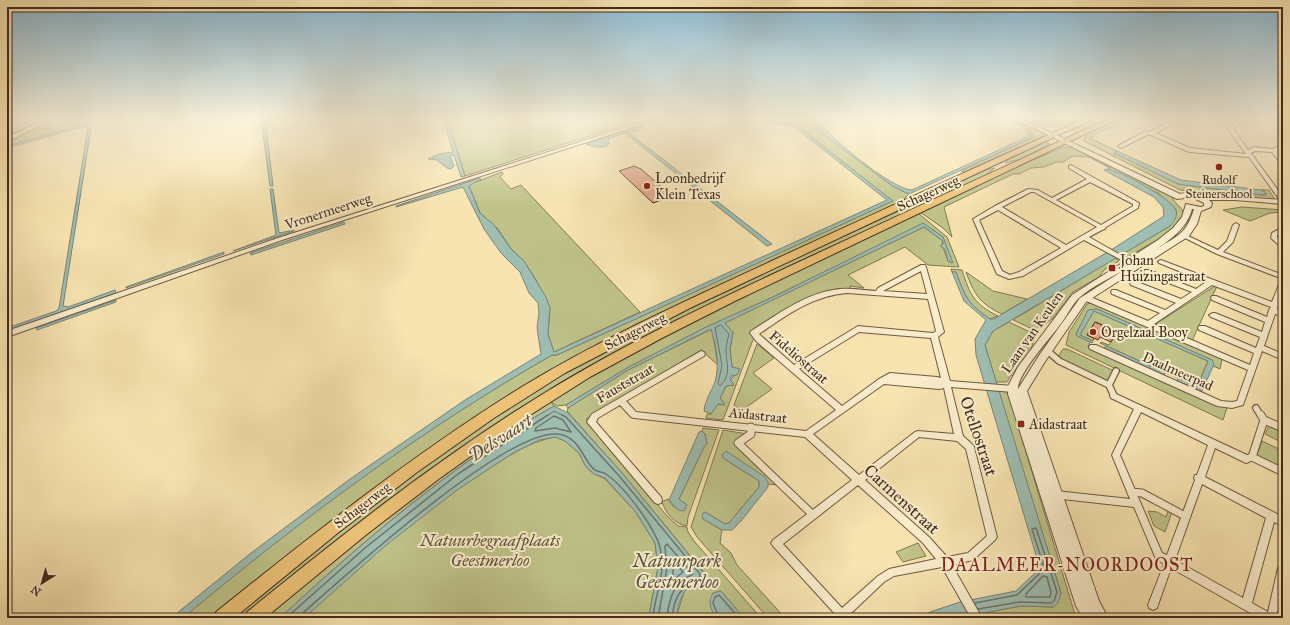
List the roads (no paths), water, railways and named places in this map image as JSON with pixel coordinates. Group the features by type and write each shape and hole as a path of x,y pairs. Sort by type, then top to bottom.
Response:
{"main road":[{"name":"Schagerweg","path":"222,618 322,535 407,471 530,388 605,346 704,296 1038,147"},
{"name":"Schagerweg","path":"253,618 335,549 423,482 552,395 653,337 1040,147"}],"street":[{"name":"Vronermeerweg","path":"7,334 280,239 568,147"},
{"path":"1082,147 1183,196 1205,201 1283,206"},
{"path":"1183,147 1190,150 1249,154 1254,149 1274,151 1281,147"},
{"path":"1244,147 1283,202"},
{"path":"1274,151 1283,163"},
{"path":"1071,167 1131,199 1137,205 1135,209 1103,228 1086,238 1018,276 1009,277 1001,274 996,269 976,218 1030,190 1036,191 1103,228"},
{"path":"1052,200 1093,180"},
{"path":"1183,196 1182,202 1193,207 1205,208 1207,207 1205,201"},
{"path":"1205,201 1235,198 1283,202"},
{"path":"997,207 1066,248"},
{"name":"Laan van Keulen","path":"1090,618 1081,602 1051,494 1017,390 1017,379 1045,337 1082,296 1180,234 1193,207"},
{"path":"1219,253 1230,242 1236,225"},
{"path":"1283,229 1274,234 1274,238 1283,246"},
{"path":"1180,234 1219,253 1283,277"},
{"path":"1086,238 1132,264"},
{"path":"1161,262 1273,308 1283,314"},
{"path":"794,369 858,329 934,336 940,332 924,267 880,290 879,293"},
{"path":"1147,272 1196,291"},
{"path":"1149,324 1211,282"},
{"path":"1082,296 1252,369 1283,282"},
{"path":"1133,283 1181,302"},
{"name":"Fideliostraat","path":"840,409 754,333 810,300 823,295 842,291 931,297"},
{"path":"1114,292 1165,313"},
{"path":"1214,298 1269,321"},
{"path":"1213,315 1264,336"},
{"path":"1202,328 1283,357"},
{"path":"934,336 947,384"},
{"name":"Daalmeerpad","path":"1093,347 1220,404 1232,405 1240,403 1252,369"},
{"path":"1050,353 1059,361 1109,385 1114,396 1213,444 1283,472"},
{"name":"Fauststraat","path":"658,500 591,422 595,416 702,354"},
{"path":"1109,385 1116,371"},
{"path":"807,434 840,409 882,381 939,386 947,384 983,386 1017,390"},
{"name":"Otellostraat","path":"944,561 970,557 992,537 970,447 959,438 947,384"},
{"name":"Aïdastraat","path":"621,401 634,415 807,434"},
{"path":"1139,408 1116,455 1135,503 1159,556 1246,605 1257,615 1270,618 1283,568"},
{"path":"1256,408 1264,420 1283,428"},
{"path":"1249,458 1264,420"},
{"path":"751,427 751,434 738,443 813,514"},
{"name":"Carmenstraat","path":"807,434 926,540 944,561 976,617"},
{"path":"944,561 892,572 881,579 840,616 777,546 776,543 918,434 959,438"},
{"path":"1153,605 1198,478 1213,444"},
{"path":"1198,478 1283,522"},
{"path":"1131,492 1142,493 1185,516"},
{"path":"1051,494 1135,503"},
{"name":"Laan van Keulen","path":"1051,494 1094,604 1102,618"},
{"path":"1246,605 1271,516"}],"water":[{"path":"85,147 88,147 63,306 68,307 115,290 116,293 7,331 7,328 56,311 59,308"},
{"path":"265,147 268,147 273,186 270,186"},
{"path":"452,147 456,147 465,176 461,177 454,155 450,156 454,166 451,169 447,168 437,160 428,159 439,154 453,152"},
{"path":"643,147 647,147 772,244 767,246"},
{"path":"820,147 824,147 893,201 557,355 552,355 455,414 408,446 316,512 183,618 171,618 251,553 350,479 465,400 541,354 537,328 539,313 538,303 529,293 520,272 501,253 484,229 463,187 396,206 480,178 481,179 469,186 480,213 494,225 511,249 524,261 546,297 550,308 548,334 554,352 887,200"},
{"path":"840,147 844,147 890,181 903,188 912,190 1005,147 1011,147 909,194 894,187"},
{"path":"1117,151 1181,180 1261,190 1267,194 1261,195 1178,184 1114,153"},
{"path":"1107,169 1133,180 1165,199 1176,210 1176,216 1173,222 1170,226 993,331 985,345 1061,593 1058,603 1053,607 1021,606 958,618 921,618 930,612 960,602 1016,591 1036,572 1039,565 976,355 975,339 986,320 964,301 952,272 956,272 965,294 972,304 990,319 994,319 1111,250 1164,216 1163,207 1154,197 1104,170"},
{"path":"270,189 273,189 279,233 294,231 233,251 276,235"},
{"path":"344,222 345,224 251,255 250,253"},
{"path":"923,223 943,237 953,263 948,261 945,249 940,246 943,244 943,241 924,227 725,323 733,332 730,349 732,367 740,369 737,375 731,376 730,379 734,385 726,386 720,398 725,405 718,404 711,414 704,411 715,382 717,369 716,348 711,329 628,370 568,408 566,405 627,368 706,327 773,297"},
{"path":"224,252 224,254 126,288 126,287"},
{"path":"116,300 116,302 37,330 36,328"},
{"path":"1097,309 1212,360 1214,364 1202,391 1177,381 1178,378 1197,387 1208,361 1094,311 1080,335 1093,341 1092,343 1077,336 1076,334 1088,310"},
{"path":"1106,346 1165,372 1164,375 1104,348"},
{"name":"Natuurpark Geestmerloo","path":"554,406 568,413 623,474 706,576 702,580 690,586 683,594 676,618 650,618 649,616 658,567 655,543 635,511 605,478 594,474 586,467 579,453 565,441 555,437 539,440 513,453 457,490 385,546 304,618 280,618 344,560 411,504 446,477 517,428"},
{"path":"702,431 705,434 707,444 704,447 679,499 687,505 684,511 678,510 669,500 699,432"},
{"path":"726,451 765,477 768,482 768,487 732,530 722,530 703,519 703,513 705,512 725,524 729,523 759,487 759,481 723,458 722,455"},
{"path":"721,591 744,618 716,618 711,609 710,600 713,593"}],"place":[{"name":"Rudolf Steinerschool","path":"1219,167"},
{"name":"Loonbedrijf Klein Texas","path":"647,186"},
{"name":"Johan Huizingastraat","path":"1112,268"},
{"name":"Orgelzaal Booy","path":"1093,332"},
{"name":"Aidastraat","path":"1021,424"}],"district":[{"name":"DAALMEER-NOORDOOST","path":"1067,565"}],"water label":[{"name":"Delsvaart","path":"500,438"}],"park label":[{"name":"Natuurbegraafplaats Geestmerloo","path":"490,550"}]}
